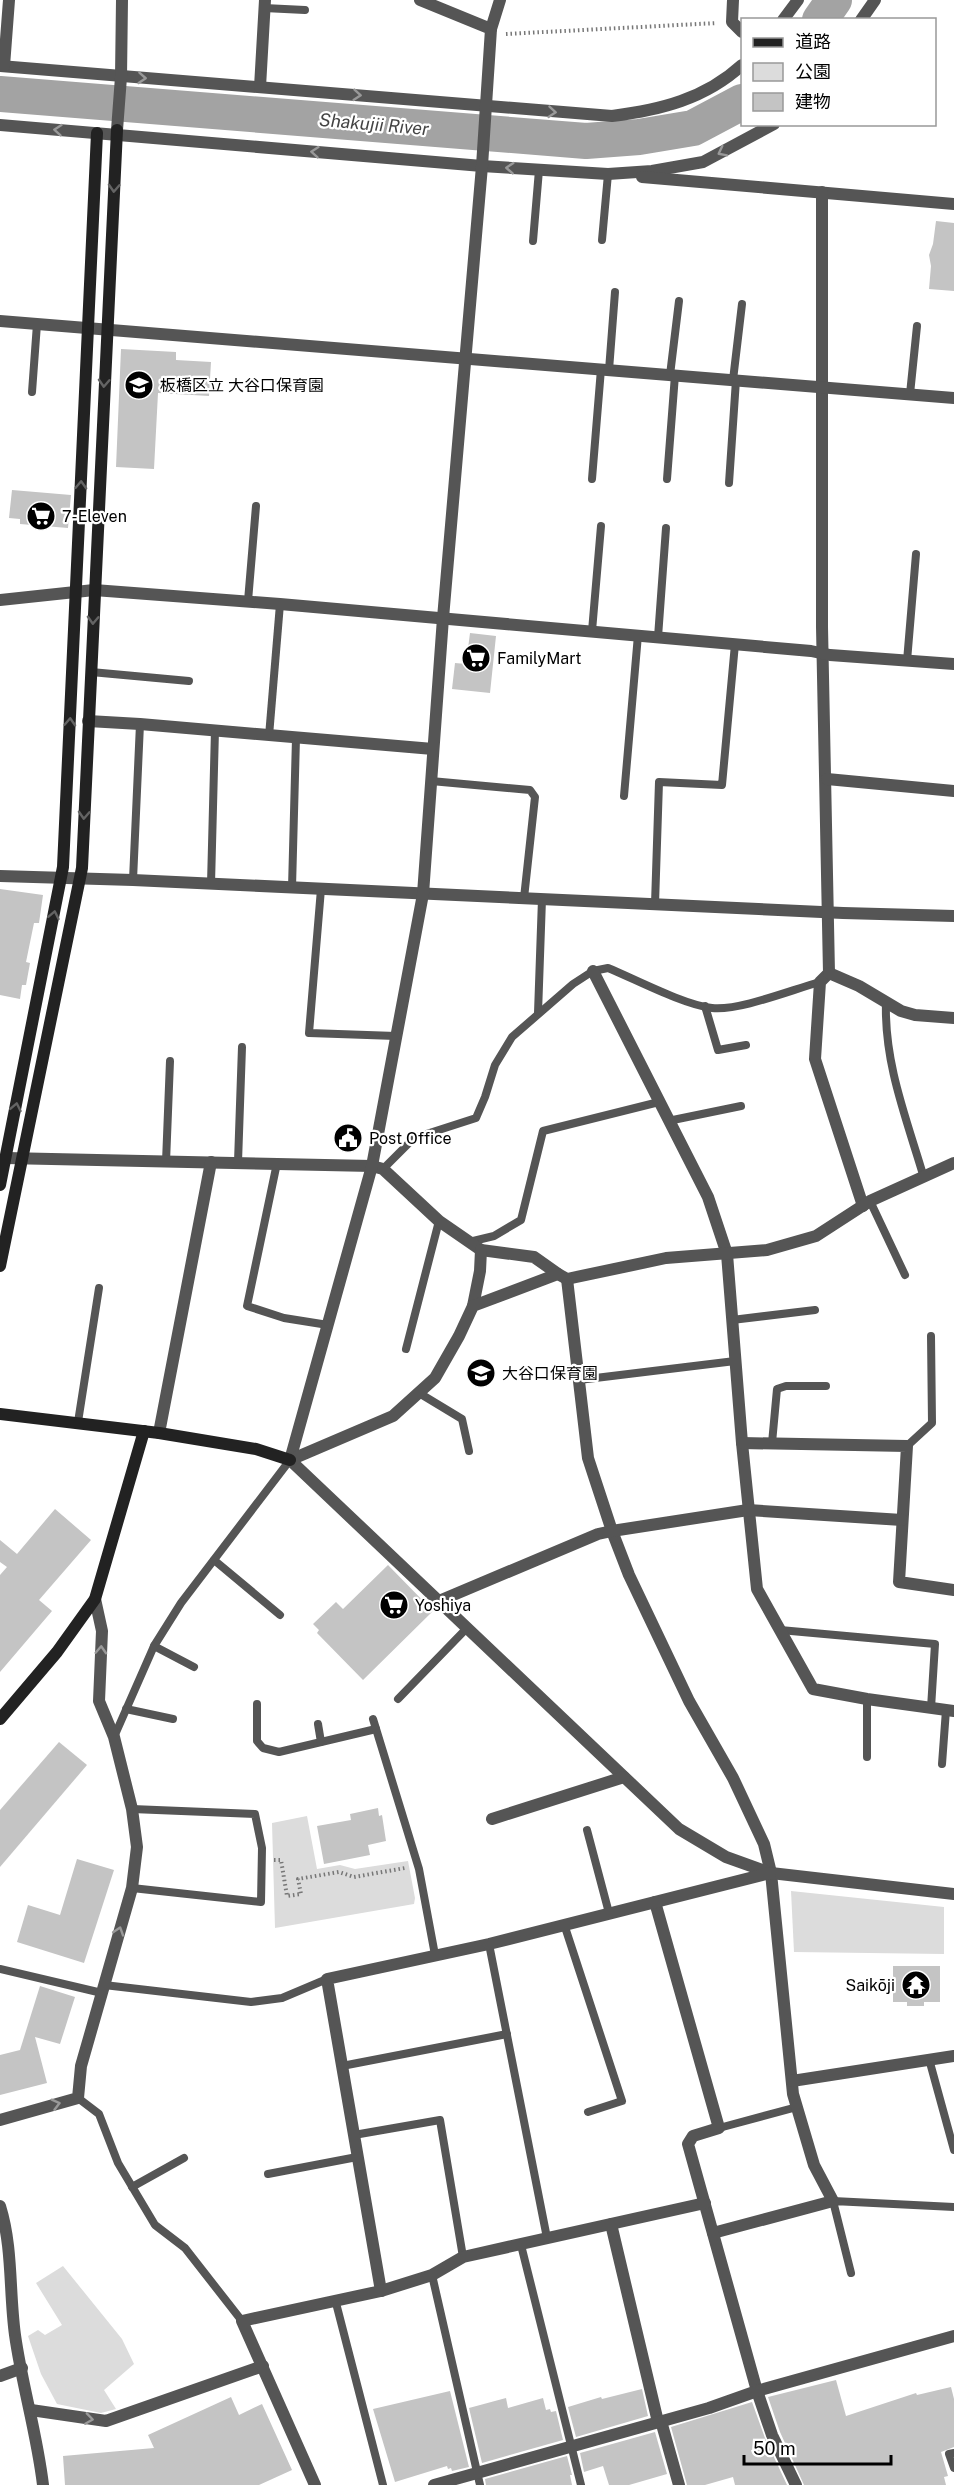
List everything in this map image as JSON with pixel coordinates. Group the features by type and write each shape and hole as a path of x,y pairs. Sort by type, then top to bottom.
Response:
{"street":[{"path":"9,0 2,66 121,79 260,87 612,116 648,112 678,104 707,91 730,77 741,67"},
{"path":"0,1266 82,868 106,330 121,79 122,0"},
{"path":"420,0 491,29"},
{"path":"290,1460 328,1325 377,1168 396,1036 423,894 443,618 487,106 491,29 500,0"},
{"path":"733,0 732,22 741,31"},
{"path":"784,18 798,0"},
{"path":"862,18 875,0"},
{"path":"260,87 265,4"},
{"path":"0,125 97,134 117,132 482,166 608,174 954,204"},
{"path":"608,174 652,171 698,163 770,126"},
{"path":"0,1185 61,879 97,134"},
{"path":"698,163 695,176 700,182"},
{"path":"822,192 823,654 827,779 827,912 824,977 815,1059 866,1203"},
{"path":"0,321 954,398"},
{"path":"0,600 94,590 248,601 954,664"},
{"path":"88,721 434,749"},
{"path":"827,779 954,791"},
{"path":"0,876 954,916"},
{"path":"593,971 708,1197 727,1254 742,1443 757,1589 813,1689 950,1711"},
{"path":"824,977 859,986 915,1015 954,1018"},
{"path":"6,1158 277,1163 377,1168 439,1221 481,1250 534,1257 562,1277 579,1380 588,1458 612,1531 629,1575 689,1701 733,1778 764,1844 771,1873 792,2081 797,2107 814,2165 833,2201 713,2233"},
{"path":"159,1433 212,1162"},
{"path":"473,1305 562,1277 666,1258 767,1250 816,1236 866,1203 924,1179 954,1163"},
{"path":"290,1460 393,1416 435,1378 441,1360 473,1305 480,1271 481,1250"},
{"path":"0,1414 159,1433 256,1449 290,1460 679,1829 726,1857 771,1873 954,1894"},
{"path":"0,1719 57,1652 95,1599 144,1431"},
{"path":"742,1443 907,1446 899,1582 954,1590"},
{"path":"439,1601 598,1534 612,1531 748,1510 902,1520"},
{"path":"0,2120 78,2098 81,2066 132,1888 137,1847 132,1809 114,1737 99,1701 102,1631 95,1599"},
{"path":"492,1819 624,1777"},
{"path":"381,2291 327,1979 489,1944 771,1873"},
{"path":"655,1902 719,2128 693,2136 688,2144 757,2391 772,2435 796,2485"},
{"path":"792,2081 954,2056"},
{"path":"315,2485 242,2321 381,2291 432,2275 463,2257 705,2203"},
{"path":"0,2206 8,2231 15,2335 31,2410 43,2485"},
{"path":"611,2224 678,2485"},
{"path":"434,2485 479,2479 571,2446 954,2336"},
{"path":"31,2410 106,2421 263,2366"},
{"path":"0,2376 22,2368"}],"lane":[{"path":"265,4 305,10"},
{"path":"533,241 539,170"},
{"path":"602,240 608,174"},
{"path":"592,479 615,292"},
{"path":"667,479 679,301"},
{"path":"729,483 741,304"},
{"path":"32,392 37,324"},
{"path":"910,394 917,326"},
{"path":"248,601 256,506"},
{"path":"592,631 601,526"},
{"path":"658,637 666,528"},
{"path":"907,661 916,554"},
{"path":"269,736 280,604"},
{"path":"624,796 638,635"},
{"path":"655,904 659,782 722,785 735,644"},
{"path":"91,672 189,681"},
{"path":"133,880 140,724"},
{"path":"211,884 215,730"},
{"path":"292,888 296,738"},
{"path":"431,781 530,790 536,797 524,898"},
{"path":"321,889 309,1033 396,1036"},
{"path":"538,1013 542,899"},
{"path":"377,1168 414,1138 476,1118 495,1065 512,1037 573,984 593,971 608,968 713,1008 738,1006 824,977"},
{"path":"886,1002 885,1031 888,1057 924,1179"},
{"path":"705,1006 718,1050 746,1045"},
{"path":"238,1162 242,1047"},
{"path":"166,1162 170,1061"},
{"path":"469,1242 494,1236 521,1220 543,1131 659,1102"},
{"path":"668,1121 741,1106"},
{"path":"277,1163 247,1305 284,1318 328,1325"},
{"path":"866,1203 905,1275"},
{"path":"406,1349 439,1221"},
{"path":"78,1422 99,1288"},
{"path":"732,1320 815,1310"},
{"path":"907,1446 932,1423 931,1336"},
{"path":"579,1380 735,1361"},
{"path":"772,1443 777,1389 786,1386 826,1386"},
{"path":"419,1393 462,1419 469,1450"},
{"path":"114,1737 154,1646 181,1603 290,1460"},
{"path":"214,1560 280,1615"},
{"path":"398,1699 467,1629"},
{"path":"780,1630 935,1644 931,1708"},
{"path":"154,1646 194,1667"},
{"path":"867,1699 867,1758"},
{"path":"257,1704 257,1741 263,1748 279,1752 376,1729"},
{"path":"126,1709 173,1719"},
{"path":"942,1764 950,1711"},
{"path":"373,1719 419,1869 435,1955"},
{"path":"318,1724 321,1742"},
{"path":"132,1809 255,1814 262,1848 261,1902 132,1888"},
{"path":"587,1830 609,1913"},
{"path":"564,1924 622,2101 588,2112"},
{"path":"489,1944 547,2238"},
{"path":"0,1969 103,1989 251,2002 282,1998 327,1979"},
{"path":"342,2066 507,2034"},
{"path":"929,2059 954,2150"},
{"path":"78,2098 99,2114 118,2163 155,2226 185,2248 242,2321"},
{"path":"719,2128 797,2107"},
{"path":"354,2135 440,2120 463,2257"},
{"path":"268,2174 357,2157"},
{"path":"132,2187 184,2158"},
{"path":"851,2273 833,2201 954,2207"},
{"path":"521,2245 581,2485"},
{"path":"432,2275 479,2479"},
{"path":"336,2302 383,2485"},
{"path":"954,2453 950,2454 954,2468"}],"path":[{"path":"491,29 504,34 732,22"},
{"path":"282,1867 287,1896 301,1894 298,1879 339,1872 354,1877 413,1867"}],"green space":[{"path":"307,1816 317,1869 340,1865 355,1869 408,1861 415,1898 414,1904 275,1928 272,1823"},
{"path":"791,1891 944,1907 944,1954 794,1952"},
{"path":"63,2266 122,2339 134,2364 104,2390 116,2409 101,2413 57,2404 41,2374 28,2336 38,2330 45,2335 62,2325 36,2283"}],"building":[{"path":"936,221 954,223 954,291 929,289 931,266 929,255"},
{"path":"121,349 176,352 176,360 211,362 209,396 158,393 154,469 116,467"},
{"path":"12,490 71,495 68,528 20,524 20,519 9,518"},
{"path":"470,633 496,636 490,693 452,689 455,663 466,664"},
{"path":"0,889 43,895 39,923 34,923 26,962 30,963 26,985 22,985 20,999 0,995"},
{"path":"55,1509 91,1540 39,1600 52,1611 0,1672 0,1575 7,1567 0,1562 0,1540 17,1554"},
{"path":"388,1565 433,1611 363,1680 317,1633 319,1630 313,1624 336,1602 343,1609"},
{"path":"59,1742 87,1765 0,1867 0,1810"},
{"path":"378,1808 379,1816 382,1815 386,1841 368,1845 370,1855 324,1864 317,1826 351,1820 350,1814"},
{"path":"77,1859 114,1870 84,1963 17,1942 28,1905 60,1915"},
{"path":"893,1966 940,1966 940,2002 924,2002 924,2006 907,2006 907,2002 893,2002"},
{"path":"40,1986 75,1997 60,2044 35,2037 47,2083 0,2095 0,2055 20,2050"},
{"path":"836,2380 846,2416 916,2393 917,2395 951,2387 954,2399 954,2447 941,2452 948,2476 944,2477 946,2485 804,2485 780,2432 768,2397"},
{"path":"642,2389 648,2416 576,2437 568,2407 601,2397 602,2399"},
{"path":"450,2391 469,2467 452,2471 447,2466 395,2482 373,2409"},
{"path":"231,2397 239,2415 262,2404 292,2470 259,2485 65,2485 63,2456 154,2448 148,2435"},
{"path":"506,2398 508,2408 543,2398 546,2410 556,2411 563,2440 482,2463 469,2408"},
{"path":"752,2402 765,2438 787,2485 735,2485 733,2477 705,2485 687,2485 671,2427"},
{"path":"655,2432 667,2474 629,2485 609,2485 603,2466 584,2472 580,2453"},
{"path":"567,2456 572,2485 486,2485 485,2479"}],"waterway":[{"name":"Shakujii River","path":"821,18 834,0"},
{"name":"Shakujii River","path":"0,94 586,141 639,137 693,128 741,103"}],"place":[{"name":"板橋区立 大谷口保育園","path":"139,385"},
{"name":"7-Eleven","path":"41,516"},
{"name":"FamilyMart","path":"476,658"},
{"name":"Post Office","path":"348,1138"},
{"name":"大谷口保育園","path":"481,1373"},
{"name":"Yoshiya","path":"394,1605"},
{"name":"Saikōji","path":"916,1985"}]}
